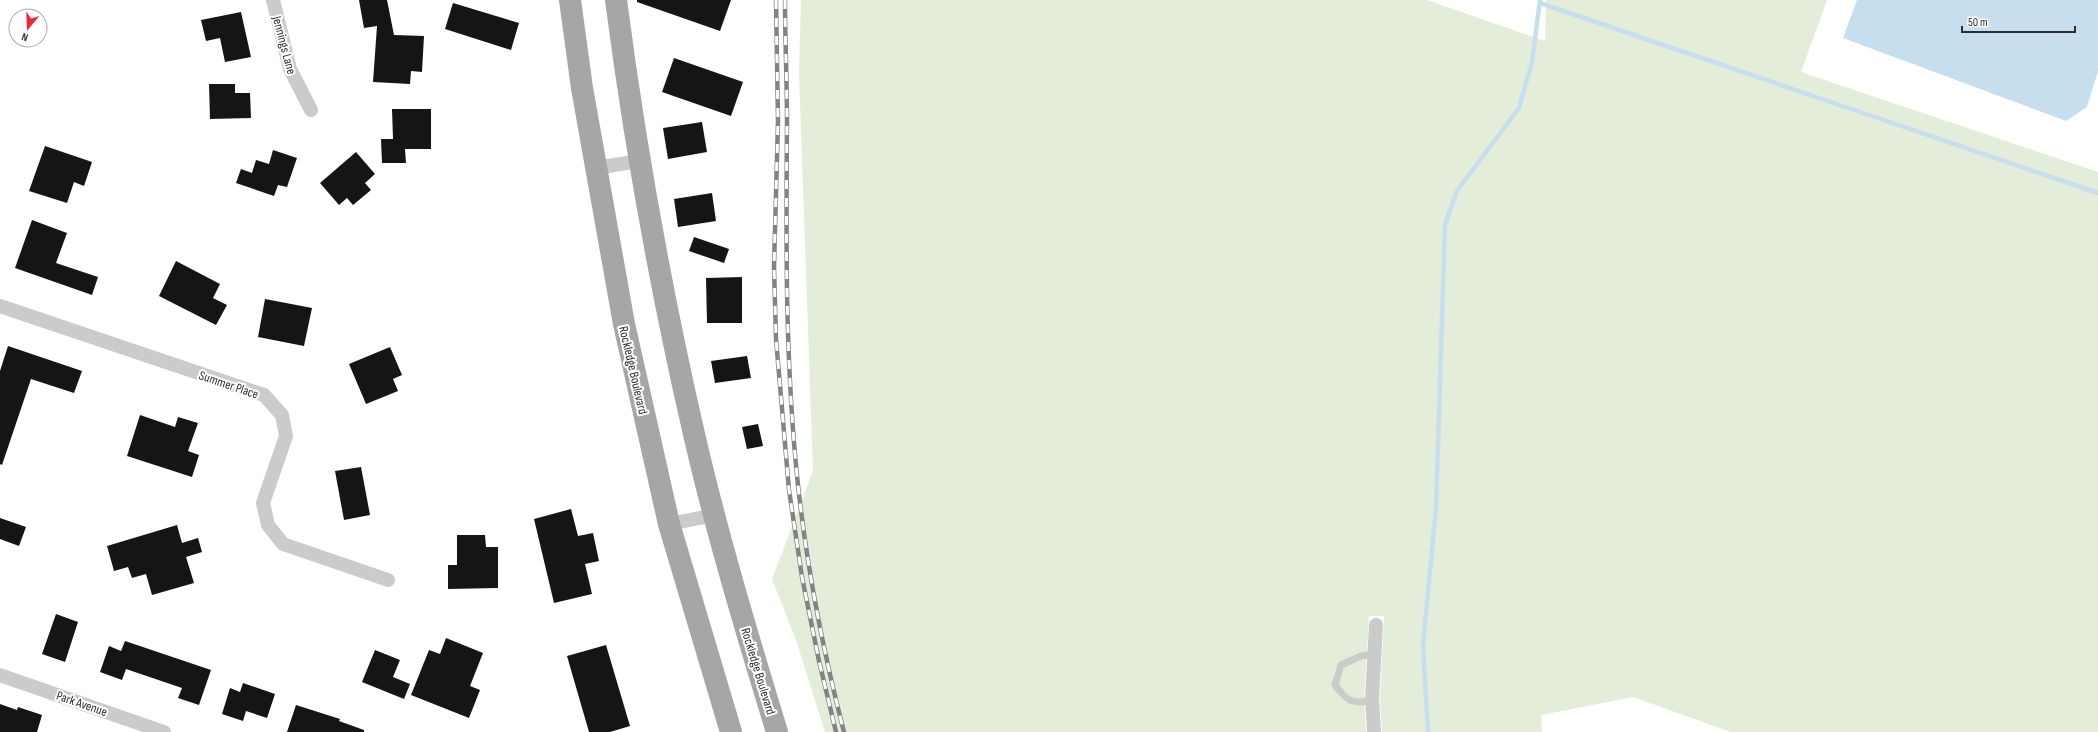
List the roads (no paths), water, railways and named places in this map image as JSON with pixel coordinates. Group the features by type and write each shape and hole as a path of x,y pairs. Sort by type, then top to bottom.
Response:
{"main road":[{"name":"Rockledge Boulevard","path":"570,0 582,88 624,324 669,524 731,732"},
{"name":"Rockledge Boulevard","path":"616,0 639,161 693,427 715,515 777,732"}],"street":[{"name":"Jennings Lane","path":"274,0 290,70 311,110"},
{"path":"596,168 639,161"},
{"name":"Summer Place","path":"0,306 264,395 282,415 286,436 263,503 268,525 283,544 388,580"},
{"path":"669,524 715,515"},
{"path":"1374,732 1372,700 1376,625"},
{"name":"Park Avenue","path":"0,675 164,732"}],"lane":[{"path":"1372,700 1359,703 1346,699 1335,685 1341,665 1361,656 1375,654"}],"water":[{"path":"1857,0 2098,0 2098,71 2087,107 2066,121 1843,38"}],"waterway":[{"path":"1428,732 1423,645 1436,508 1445,225 1457,191 1519,108 1532,62 1540,0"},
{"path":"1540,3 2098,193"}],"railway":[{"path":"776,0 778,121 774,267 776,339 789,490 802,577 819,661 836,732"},
{"path":"785,0 787,107 787,304 794,440 798,485 811,578 829,671 844,732"}]}
